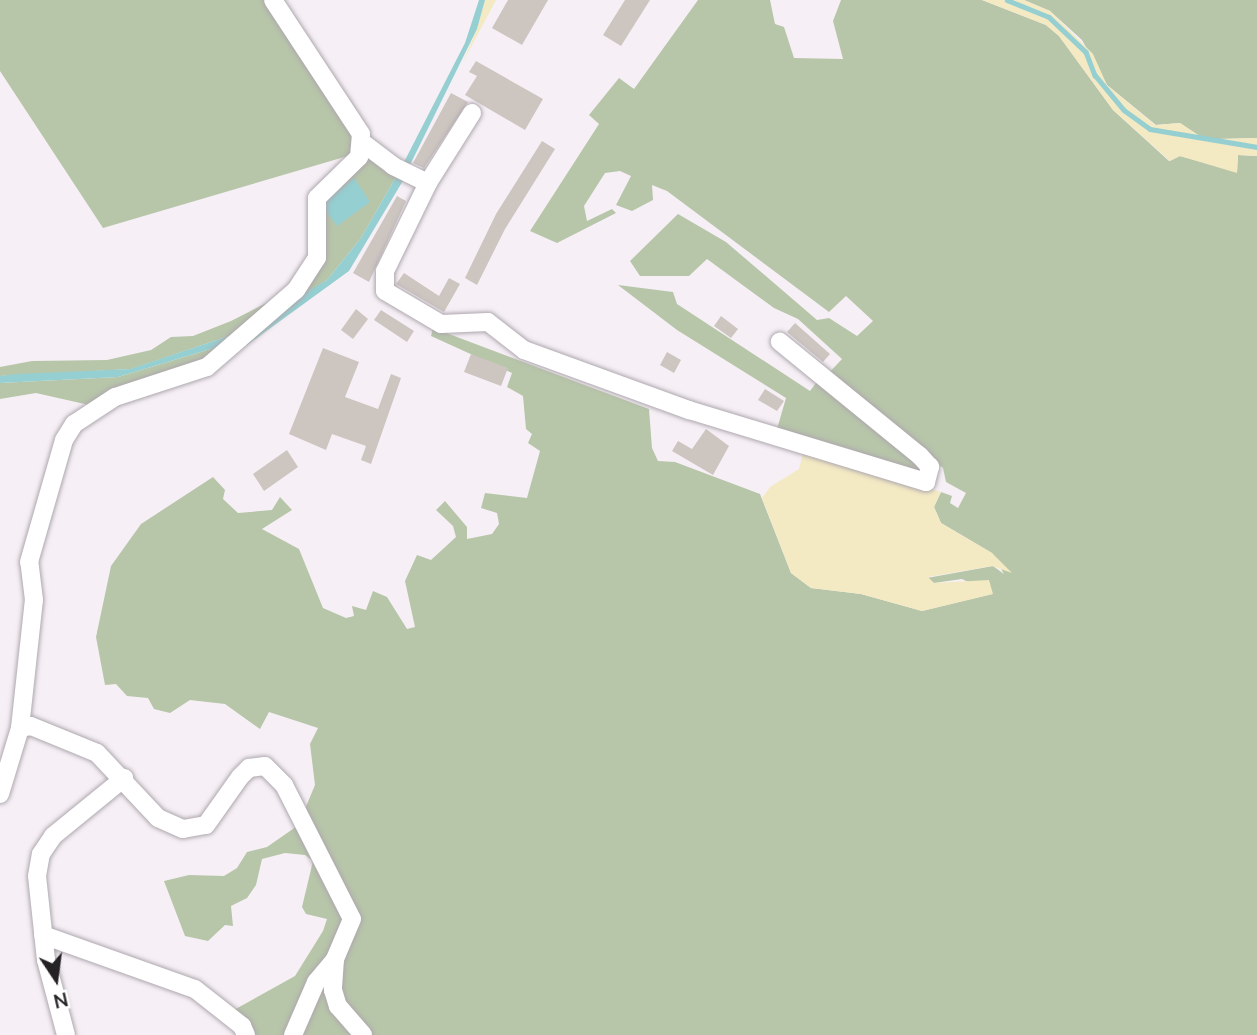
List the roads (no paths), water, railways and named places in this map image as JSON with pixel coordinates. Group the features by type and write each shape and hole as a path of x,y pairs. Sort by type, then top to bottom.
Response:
{"street":[{"path":"273,0 363,143 393,166 421,180"},
{"path":"472,113 421,180 385,271 385,291 441,324 488,322 524,350 689,410 926,482 930,467 919,456 780,342"},
{"path":"0,794 20,728 34,600 29,562 64,440 74,424 115,397 207,367 296,290 317,258 317,198 359,157 363,143"},
{"path":"20,728 31,726 97,753 124,778 158,818 183,829 206,825 249,768 265,766 275,772 352,919 335,959 316,982 293,1035"},
{"path":"66,1035 43,935 37,876 41,854 53,836 124,778"},
{"path":"43,935 195,989 242,1026 246,1035"},
{"path":"335,959 333,990 338,1006 363,1035"}],"water":[{"path":"479,0 485,0 477,29 408,169 402,166 465,43"},
{"path":"397,175 404,179 349,271 247,345 227,344 118,377 0,383 0,376 17,374 130,369 232,335 327,280 361,238"},
{"path":"354,178 370,202 337,226 321,204"}],"waterway":[{"path":"1007,0 1049,17 1086,52 1095,75 1124,110 1150,129 1257,147"}]}
